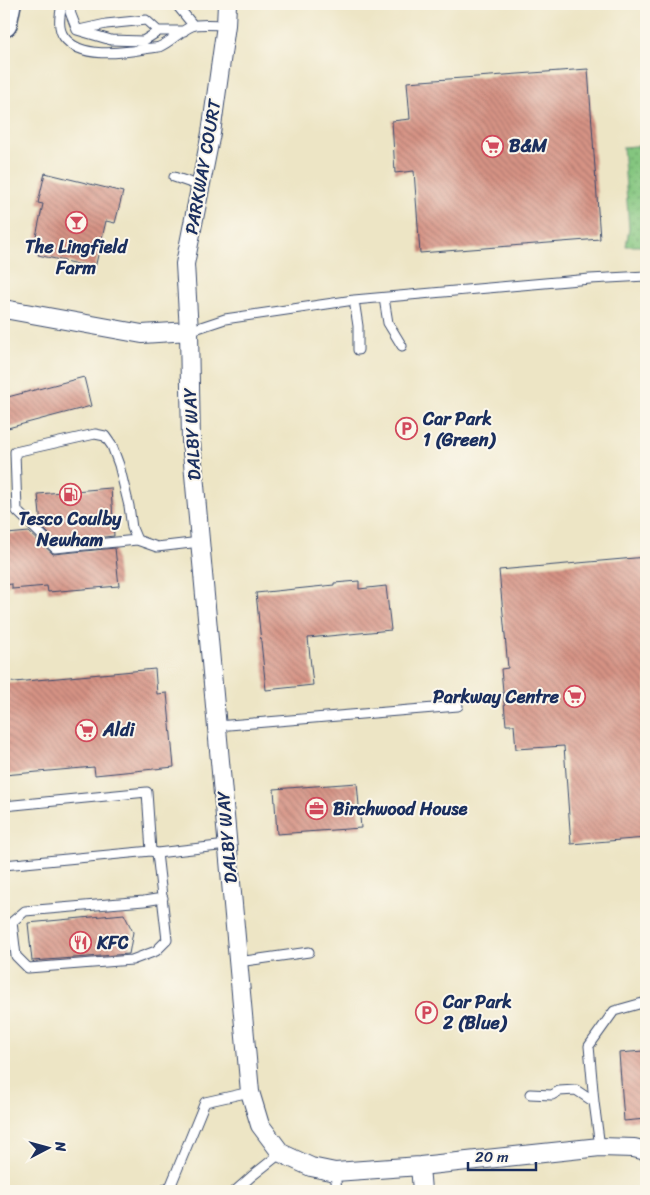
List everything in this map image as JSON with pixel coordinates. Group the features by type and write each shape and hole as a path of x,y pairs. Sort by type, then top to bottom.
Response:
{"street":[{"path":"4,24 8,4"},
{"name":"PARKWAY COURT","path":"189,331 185,264 211,133 227,4"},
{"path":"4,309 142,334 189,331"},
{"name":"DALBY WAY","path":"189,331 191,442 250,1092 260,1125 281,1153 311,1167 335,1172 420,1166 600,1147 634,1148 646,1151"},
{"path":"420,1166 422,1191"}],"lane":[{"path":"62,4 59,26 64,37 76,47 107,54 160,46 193,25 226,24"},
{"path":"72,4 70,12 78,30 111,40 143,41 158,31 184,31"},
{"path":"176,4 193,25"},
{"path":"78,30 106,24 146,20 158,31"},
{"path":"174,177 200,186"},
{"path":"189,331 225,320 354,300 590,279 646,276"},
{"path":"384,298 388,323 402,346"},
{"path":"354,300 358,326 358,350"},
{"path":"137,540 132,528 129,506 119,465 112,446 105,436 95,434 15,452 17,510 55,548 137,540 157,547 200,542"},
{"path":"217,726 458,706"},
{"path":"4,806 147,792 154,852 163,898 167,940 156,951 132,960 28,968 16,956 12,922 26,912 163,898"},
{"path":"4,865 227,844"},
{"path":"238,962 309,952"},
{"path":"600,1147 594,1102 590,1046 614,1011 646,1002"},
{"path":"530,1094 552,1095 559,1091 576,1090 594,1102"},
{"path":"163,1191 171,1185 205,1102 250,1092"},
{"path":"235,1191 281,1153"},
{"path":"335,1172 337,1191"}],"green space":[{"path":"646,145 646,246 626,246 629,229 623,147"}],"building":[{"name":"B&M","path":"588,69 600,239 420,253 414,171 395,173 392,121 410,119 407,82"},
{"name":"The Lingfield Farm","path":"45,173 123,192 115,223 106,221 95,268 38,255 40,248 34,246 43,204 38,203"},
{"path":"84,377 91,406 4,429 4,398"},
{"path":"111,488 114,536 57,542 41,526 38,494"},
{"path":"29,532 53,554 115,548 119,586 48,592 47,586 12,589 12,584 4,585 4,538 8,538 7,534"},
{"name":"Parkway Centre","path":"646,557 646,838 571,844 564,746 516,749 514,725 506,725 501,669 508,668 499,570"},
{"path":"359,581 359,589 386,586 391,630 308,638 313,685 266,690 256,593"},
{"name":"Aldi","path":"155,669 157,694 167,693 174,767 95,775 94,767 4,775 4,683"},
{"name":"Birchwood House","path":"357,783 361,828 277,834 274,789"},
{"name":"KFC","path":"124,914 133,932 129,954 32,961 28,923"},
{"path":"643,1051 644,1059 646,1059 646,1119 624,1121 619,1053"}],"place":[{"name":"B&M","path":"493,146"},
{"name":"The Lingfield Farm","path":"76,222"},
{"name":"Car Park 1 (Green)","path":"407,429"},
{"name":"Tesco Coulby Newham","path":"70,494"},
{"name":"Parkway Centre","path":"575,697"},
{"name":"Aldi","path":"87,730"},
{"name":"Birchwood House","path":"317,809"},
{"name":"KFC","path":"81,943"},
{"name":"Car Park 2 (Blue)","path":"427,1012"}]}
